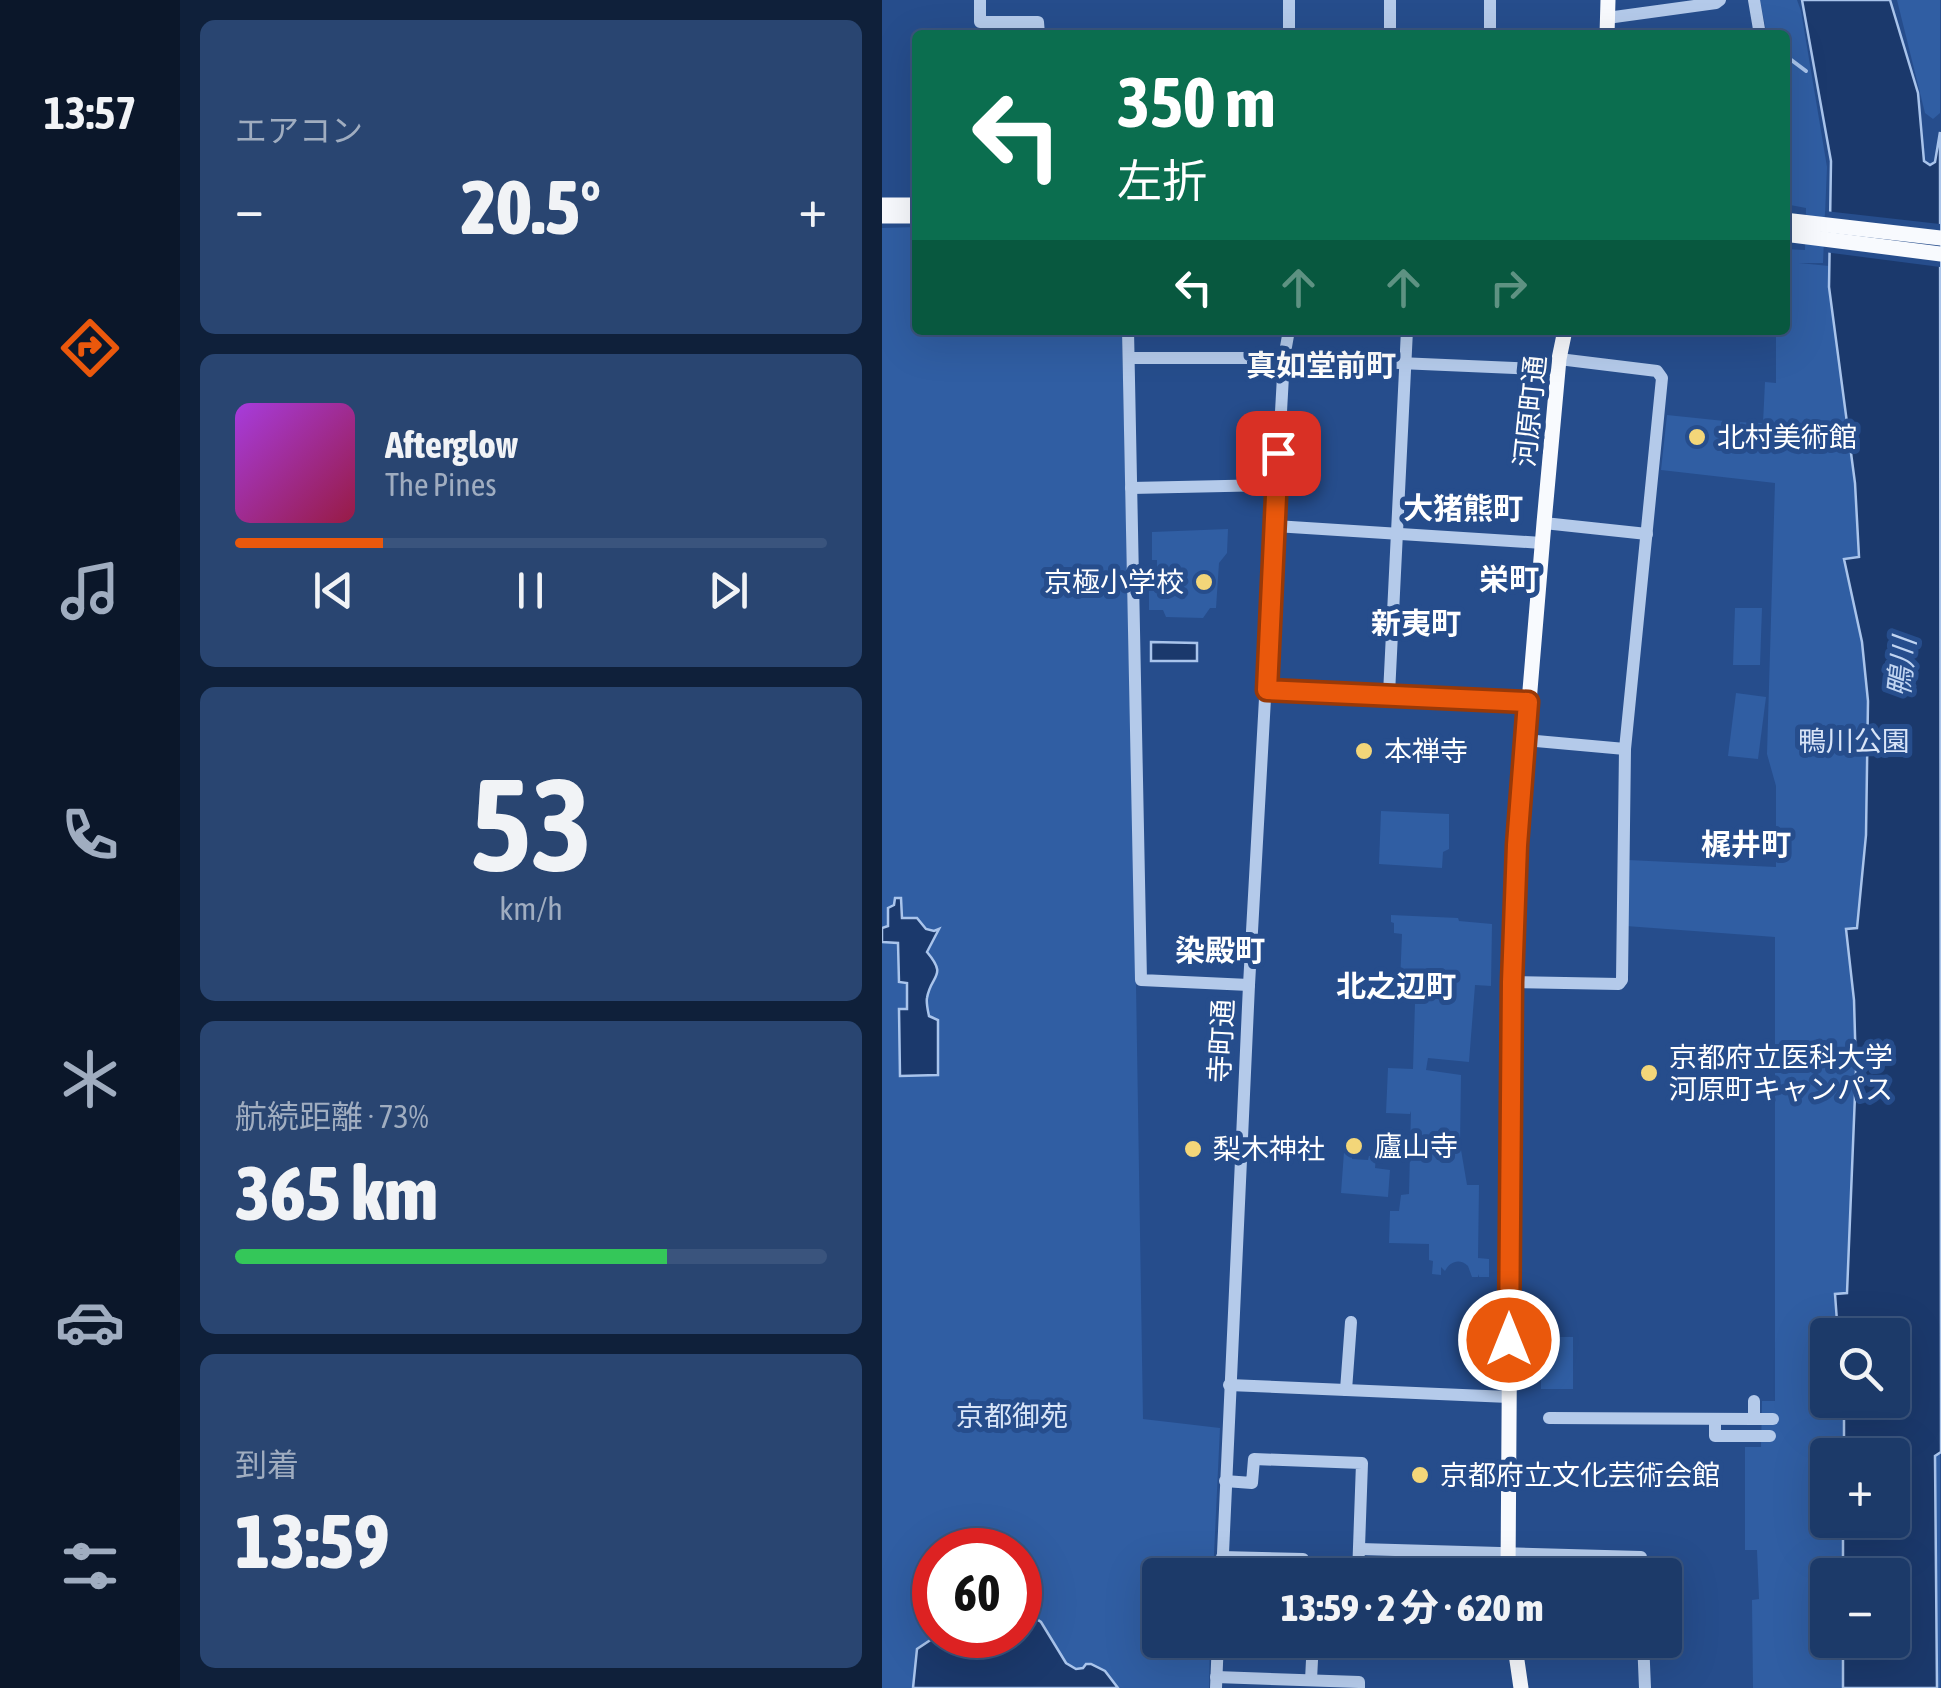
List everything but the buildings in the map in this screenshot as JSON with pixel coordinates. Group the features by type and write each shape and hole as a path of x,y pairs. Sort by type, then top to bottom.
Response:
{"main road":[{"path":"882,206 912,205"},
{"path":"882,216 912,216"},
{"path":"1790,221 1940,238"},
{"path":"1790,235 1940,254"},
{"name":"河原町通","path":"1507,1558 1512,982 1517,845 1564,335"},
{"path":"1516,1658 1520,1688"}],"street":[{"path":"980,0 980,22 1038,22 1039,30"},
{"path":"1289,0 1289,30"},
{"path":"1390,0 1390,30"},
{"path":"1490,0 1490,30"},
{"path":"1607,14 1617,0"},
{"path":"1607,14 1720,0"},
{"path":"1754,0 1759,30"},
{"path":"1128,335 1141,980 1249,985"},
{"name":"寺町通","path":"1222,1557 1276,485 1288,335"},
{"path":"1389,694 1407,335"},
{"path":"1129,358 1559,365 1657,371 1662,378 1625,749 1622,980 1619,984 1512,982"},
{"path":"1131,488 1276,485"},
{"path":"1544,523 1647,534"},
{"path":"1274,526 1542,543"},
{"path":"1267,690 1528,702"},
{"path":"1525,740 1625,749"},
{"path":"1346,1390 1351,1322"},
{"path":"1229,1385 1509,1397"},
{"path":"1754,1401 1754,1419"},
{"path":"1549,1418 1774,1419"},
{"path":"1715,1419 1715,1436 1770,1436"},
{"path":"1226,1482 1252,1483 1254,1459 1362,1463 1359,1558"},
{"path":"1360,1549 1642,1558"},
{"path":"1222,1557 1262,1558"},
{"path":"1311,1680 1312,1658"},
{"path":"1644,1658 1645,1688"},
{"path":"1216,1682 1359,1682 1358,1688"}],"green space":[{"name":"鴨川公園","path":"1760,0 1797,0 1827,167 1823,263 1799,263 1940,277 1940,1688 1753,1688 1752,1600 1759,1599 1757,1550 1745,1550 1745,1447 1761,1447 1762,1401 1775,1401 1775,937 1626,926 1628,860 1776,867 1776,786 1767,754 1775,483 1661,470 1667,415 1763,423 1765,382 1776,383 1776,335 1790,335 1790,249 1805,250 1806,208 1790,205 1790,30 1766,30"},
{"path":"1897,0 1940,0 1940,113 1933,119 1925,113"},
{"name":"京都御苑","path":"912,227 912,335 1122,335 1143,1419 1220,1428 1214,1558 1142,1558 1142,1658 1210,1658 1209,1688 882,1688 882,228"},
{"path":"1228,529 1227,553 1219,563 1216,608 1210,608 1203,618 1166,617 1163,610 1149,610 1149,581 1157,569 1157,560 1152,560 1152,532"},
{"path":"1735,608 1762,608 1760,665 1733,665"},
{"path":"1736,693 1766,697 1758,759 1728,756"},
{"path":"1381,811 1449,814 1449,849 1443,852 1442,868 1379,864"},
{"path":"1391,915 1492,924 1491,986 1475,985 1469,1062 1428,1058 1426,1070 1461,1075 1460,1144 1467,1185 1479,1185 1478,1258 1489,1259 1489,1277 1472,1277 1468,1266 1459,1261 1445,1271 1441,1267 1441,1275 1432,1274 1429,1244 1389,1243 1390,1211 1399,1211 1401,1195 1409,1194 1411,1111 1386,1113 1388,1068 1413,1069 1415,1003 1407,1002 1407,984 1400,983 1402,934 1394,933"},
{"path":"1344,1152 1352,1153 1352,1159 1376,1156 1375,1168 1390,1170 1388,1197 1341,1193"},
{"path":"1541,1337 1573,1337 1573,1389 1541,1389"}],"water":[{"name":"鴨川","path":"1802,0 1890,0 1918,93 1924,161 1930,165 1935,162 1940,132 1941,1452 1935,1456 1937,1688 1843,1688 1843,1658 1910,1658 1910,1558 1843,1558 1843,1538 1910,1538 1910,1438 1844,1438 1844,1418 1910,1418 1910,1318 1837,1318 1835,1294 1847,1293 1856,1070 1846,929 1857,928 1866,835 1868,701 1862,642 1844,559 1859,557 1855,483 1829,287 1831,161"},
{"path":"1151,642 1197,643 1197,661 1151,661"},
{"path":"895,898 901,898 902,918 917,918 926,929 939,929 927,952 937,971 927,1002 929,1016 938,1020 938,1075 900,1076 899,1009 907,1009 907,983 899,982 898,943 882,942 882,928 888,926 888,908 894,905"},
{"path":"1042,1624 1066,1663 1076,1669 1091,1664 1105,1671 1118,1688 913,1688 916,1658 1042,1658"}],"pier":[{"path":"1825,211 1940,224 1940,267 1824,252"}],"waterway":[{"path":"1790,59 1806,71"}],"place":[{"name":"北村美術館","path":"1697,437"},
{"name":"京極小学校","path":"1204,582"},
{"name":"本禅寺","path":"1364,751"},
{"name":"京都府立医科大学 河原町キャンパス","path":"1649,1073"},
{"name":"廬山寺","path":"1354,1146"},
{"name":"梨木神社","path":"1193,1149"},
{"name":"京都府立文化芸術会館","path":"1420,1475"}],"district":[{"name":"真如堂前町","path":"1321,365"},
{"name":"大猪熊町","path":"1463,508"},
{"name":"栄町","path":"1509,579"},
{"name":"新夷町","path":"1416,623"},
{"name":"梶井町","path":"1746,844"},
{"name":"染殿町","path":"1220,950"},
{"name":"北之辺町","path":"1396,986"}],"route":[{"path":"1278,453 1267,690 1528,702 1512,982 1509,1340"}]}
